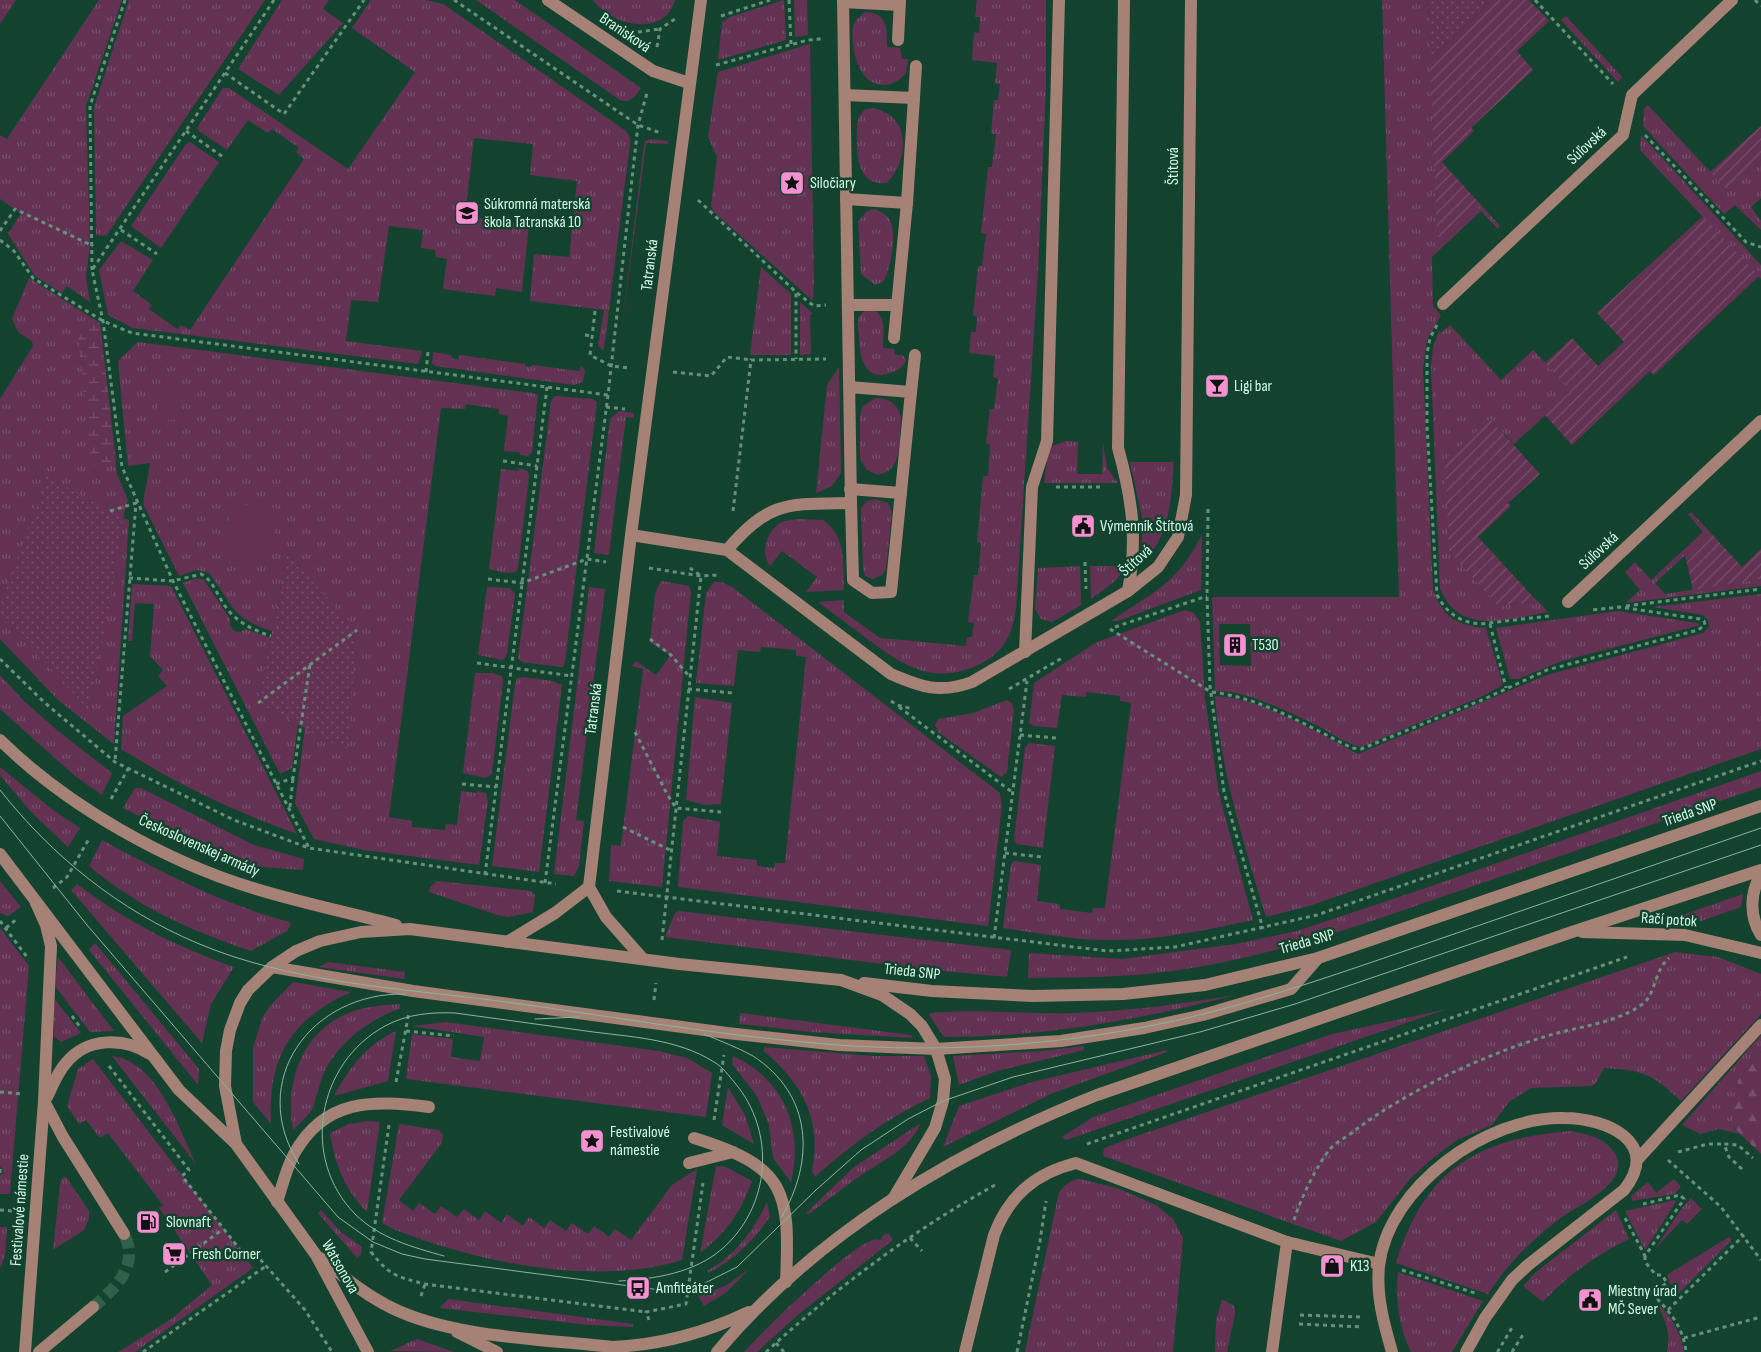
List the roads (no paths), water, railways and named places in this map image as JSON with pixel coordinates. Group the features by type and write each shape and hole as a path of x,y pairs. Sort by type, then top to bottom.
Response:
{"street":[{"name":"Branisková","path":"548,0 653,71 689,83"},
{"name":"Tatranská","path":"589,887 631,535 701,0"},
{"path":"1025,652 1032,487 1047,441 1059,0"},
{"path":"1124,0 1118,448 1128,482 1134,528 1132,569 1128,591"},
{"name":"Štítová","path":"727,550 892,674 912,683 937,689 959,687 1025,652 1128,591 1158,567 1170,552 1178,537 1184,508 1187,436 1191,0"},
{"name":"Súľovská","path":"1443,304 1623,136 1629,102 1637,89 1732,0"},
{"path":"898,40 900,2 843,1 850,503 853,580 872,594 892,592 915,355"},
{"path":"894,338 896,304 908,203 916,66"},
{"path":"845,95 914,98"},
{"path":"846,199 908,203"},
{"path":"848,304 896,304"},
{"path":"849,387 911,392"},
{"name":"Súľovská","path":"1568,602 1761,421"},
{"path":"850,488 901,493"},
{"path":"631,535 727,550 750,525 764,514 778,507 811,503 850,503"},
{"name":"Československej armády","path":"0,740 66,796 101,818 176,857 257,890 410,929"},
{"name":"Trieda SNP","path":"841,980 941,992 1033,996 1124,994 1205,985 1318,958 1761,806"},
{"path":"0,854 179,1090 236,1144 277,1202"},
{"path":"719,1351 757,1309 845,1233 893,1199 996,1140 1048,1115 1097,1095 1572,932 1761,870"},
{"path":"1761,874 1754,890 1752,908 1754,922 1761,934"},
{"path":"507,942 543,921 589,887 606,917 643,959"},
{"name":"Festivalové námestie","path":"25,1352 44,1101 50,946 46,925 36,903"},
{"path":"236,1144 225,1086 226,1051 236,1011 248,990 272,967 296,951 320,941 362,932 410,929 643,959 841,980 893,1000 922,1026 936,1049 945,1079 941,1114 935,1128 893,1199"},
{"name":"Račí potok","path":"1572,932 1684,935 1761,953"},
{"path":"272,967 413,991 727,1033 820,1044 936,1049 1061,1041 1136,1029 1203,1014 1290,989 1318,958"},
{"path":"1638,1159 1761,1025"},
{"name":"Festivalové námestie","path":"44,1101 67,1061 76,1053 92,1044 115,1042 129,1044 154,1057"},
{"path":"44,1101 63,1137 124,1234"},
{"path":"277,1202 294,1155 308,1133 322,1120 335,1113 366,1103 393,1102 429,1107"},
{"path":"1392,1352 1384,1323 1378,1286 1385,1242 1395,1220 1416,1191 1444,1163 1488,1136 1544,1120 1578,1119 1593,1122 1619,1133 1635,1148 1638,1159 1634,1178 1624,1190 1528,1265 1512,1280 1497,1300 1466,1352"},
{"path":"694,1138 733,1152 758,1167 781,1192 788,1230 786,1282"},
{"path":"689,1163 733,1152"},
{"path":"965,1352 994,1235 1000,1219 1019,1192 1032,1181 1050,1171 1076,1163 1287,1242 1380,1264"},
{"name":"Watsonova","path":"277,1202 316,1255 368,1352"},
{"path":"1272,1352 1287,1242"},
{"path":"316,1255 364,1292 391,1308 448,1328 497,1352"},
{"path":"39,1352 93,1307"},
{"path":"448,1328 612,1346 654,1344 690,1335 757,1309"}],"tunnel":[{"path":"93,1307 117,1284 127,1266 129,1256 128,1245 124,1234"}],"tram line":[{"path":"0,790 42,838 114,898 168,930 197,943 270,967 307,976 346,982 499,1001 735,1035 814,1043 895,1048 977,1047 1058,1040 1139,1028 1212,1012 1354,968 1761,828"},
{"path":"0,816 87,925 338,1217 373,1242 402,1254 425,1259 668,1291 699,1286 737,1267 816,1190 861,1150 908,1119 943,1101 1013,1077 1200,1032 1295,1004 1761,845"},
{"path":"299,1164 284,1133 280,1102 284,1073 297,1047 316,1025 341,1008 371,997 405,994"},
{"path":"444,1256 396,1241 364,1222 355,1214 338,1191 327,1166 322,1140 324,1113 331,1087 344,1063 362,1042 393,1022 410,1016 437,1013 455,1013 635,1037 684,1048 699,1054 723,1069 748,1102 757,1124 762,1146 762,1168 758,1190 750,1212 738,1232 722,1249 699,1264 687,1269 646,1279 619,1281"},
{"path":"535,1019 580,1017"},
{"path":"704,1034 753,1056 773,1072 787,1090 797,1109 802,1130 803,1152 792,1196 781,1218"}],"place":[{"name":"Siločiary","path":"792,183"},
{"name":"Súkromná materská škola Tatranská 10","path":"467,213"},
{"name":"Ligi bar","path":"1217,386"},
{"name":"Výmenník Štítová","path":"1083,526"},
{"name":"T530","path":"1235,645"},
{"name":"Festivalové námestie","path":"592,1141"},
{"name":"Slovnaft","path":"148,1222"},
{"name":"Fresh Corner","path":"174,1254"},
{"name":"K13","path":"1332,1266"},
{"name":"Amfiteáter","path":"638,1288"},
{"name":"Miestny úrad MČ Sever","path":"1590,1300"}]}
